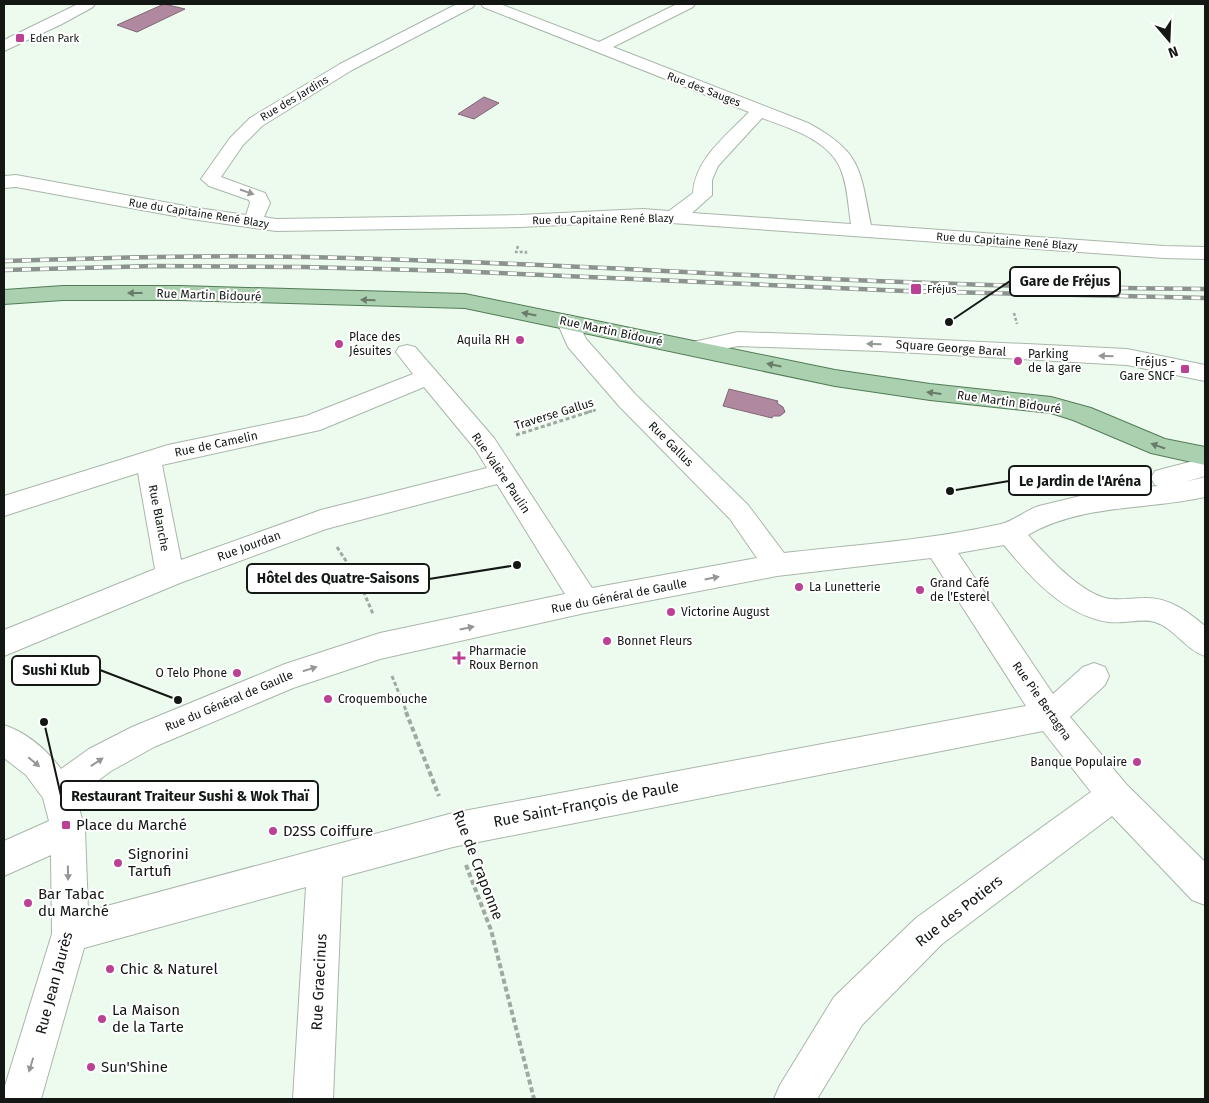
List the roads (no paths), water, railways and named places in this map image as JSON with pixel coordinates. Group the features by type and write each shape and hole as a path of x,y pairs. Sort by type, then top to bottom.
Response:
{"main road":[{"name":"Rue Martin Bidouré","path":"4,297 63,293 180,293 465,301 844,380 930,392 1051,405 1082,414 1160,447 1205,456"}],"street":[{"path":"4,46 88,4"},
{"name":"Rue des Jardins","path":"252,223 260,204 258,197 250,192 223,186 210,179 234,142 256,122 346,67 468,4"},
{"name":"Rue des Sauges","path":"488,4 760,110 825,140 838,152 851,170 862,230"},
{"path":"600,48 688,4"},
{"path":"674,216 702,195 704,180 710,164 760,110"},
{"name":"Rue du Capitaine René Blazy","path":"4,182 16,181 252,223 333,225 644,215 1205,253"},
{"name":"Rue Gallus","path":"568,322 576,342 627,400 739,512 777,566"},
{"name":"Square George Baral","path":"697,348 738,339 880,344 1127,357 1205,374"},
{"name":"Rue Valère Paulin","path":"407,352 426,377 485,444 585,601"},
{"name":"Rue de Camelin","path":"4,506 168,454 311,424 426,377"},
{"name":"Rue Blanche","path":"148,461 170,575"},
{"path":"1097,502 1158,479 1205,468"},
{"name":"Rue Jourdan","path":"4,643 170,575 321,520 503,473"},
{"name":"Rue du Général de Gaulle","path":"58,791 100,760 143,737 285,677 380,646 585,601 777,566 938,546 1010,533 1039,516 1097,502 1174,494 1205,487"},
{"path":"1010,533 1030,558 1079,598 1101,609 1156,610 1174,619 1205,643"},
{"name":"Rue Pie Bertagna","path":"938,546 1050,716 1114,794 1205,887"},
{"path":"1050,716 1094,676"},
{"name":"Rue Saint-François de Paule","path":"70,934 453,830 1050,716"},
{"name":"Rue Jean Jaurès","path":"4,740 38,764 58,791 68,830 70,934 20,1099"},
{"name":"Rue des Potiers","path":"794,1099 848,1011 929,931 1114,794"},
{"path":"4,859 68,830"},
{"name":"Rue Graecinus","path":"313,1099 325,864"}],"railway":[{"path":"4,261 268,256 1054,287 1205,289"},
{"path":"4,270 154,266 304,267 454,271 905,291 1205,298"}],"place":[{"name":"Eden Park","path":"20,38"},
{"name":"Fréjus","path":"916,289"},
{"name":"Gare de Fréjus","path":"949,322"},
{"name":"Aquila RH","path":"520,340"},
{"name":"Place des Jésuites","path":"339,344"},
{"name":"Parking de la gare","path":"1018,361"},
{"name":"Fréjus - Gare SNCF","path":"1185,369"},
{"name":"Le Jardin de l'Aréna","path":"950,491"},
{"name":"Hôtel des Quatre-Saisons","path":"517,565"},
{"name":"La Lunetterie","path":"799,587"},
{"name":"Grand Café de l'Esterel","path":"920,590"},
{"name":"Victorine August","path":"671,612"},
{"name":"Bonnet Fleurs","path":"607,641"},
{"name":"Pharmacie Roux Bernon","path":"459,658"},
{"name":"O Telo Phone","path":"237,673"},
{"name":"Croquembouche","path":"328,699"},
{"name":"Sushi Klub","path":"178,700"},
{"name":"Restaurant Traiteur Sushi & Wok Thaï","path":"44,722"},
{"name":"Banque Populaire","path":"1137,762"},
{"name":"Place du Marché","path":"66,825"},
{"name":"D2SS Coiffure","path":"273,831"},
{"name":"Signorini Tartufi","path":"118,863"},
{"name":"Bar Tabac du Marché","path":"28,903"},
{"name":"Chic & Naturel","path":"110,969"},
{"name":"La Maison de la Tarte","path":"102,1019"},
{"name":"Sun'Shine","path":"91,1067"}]}
